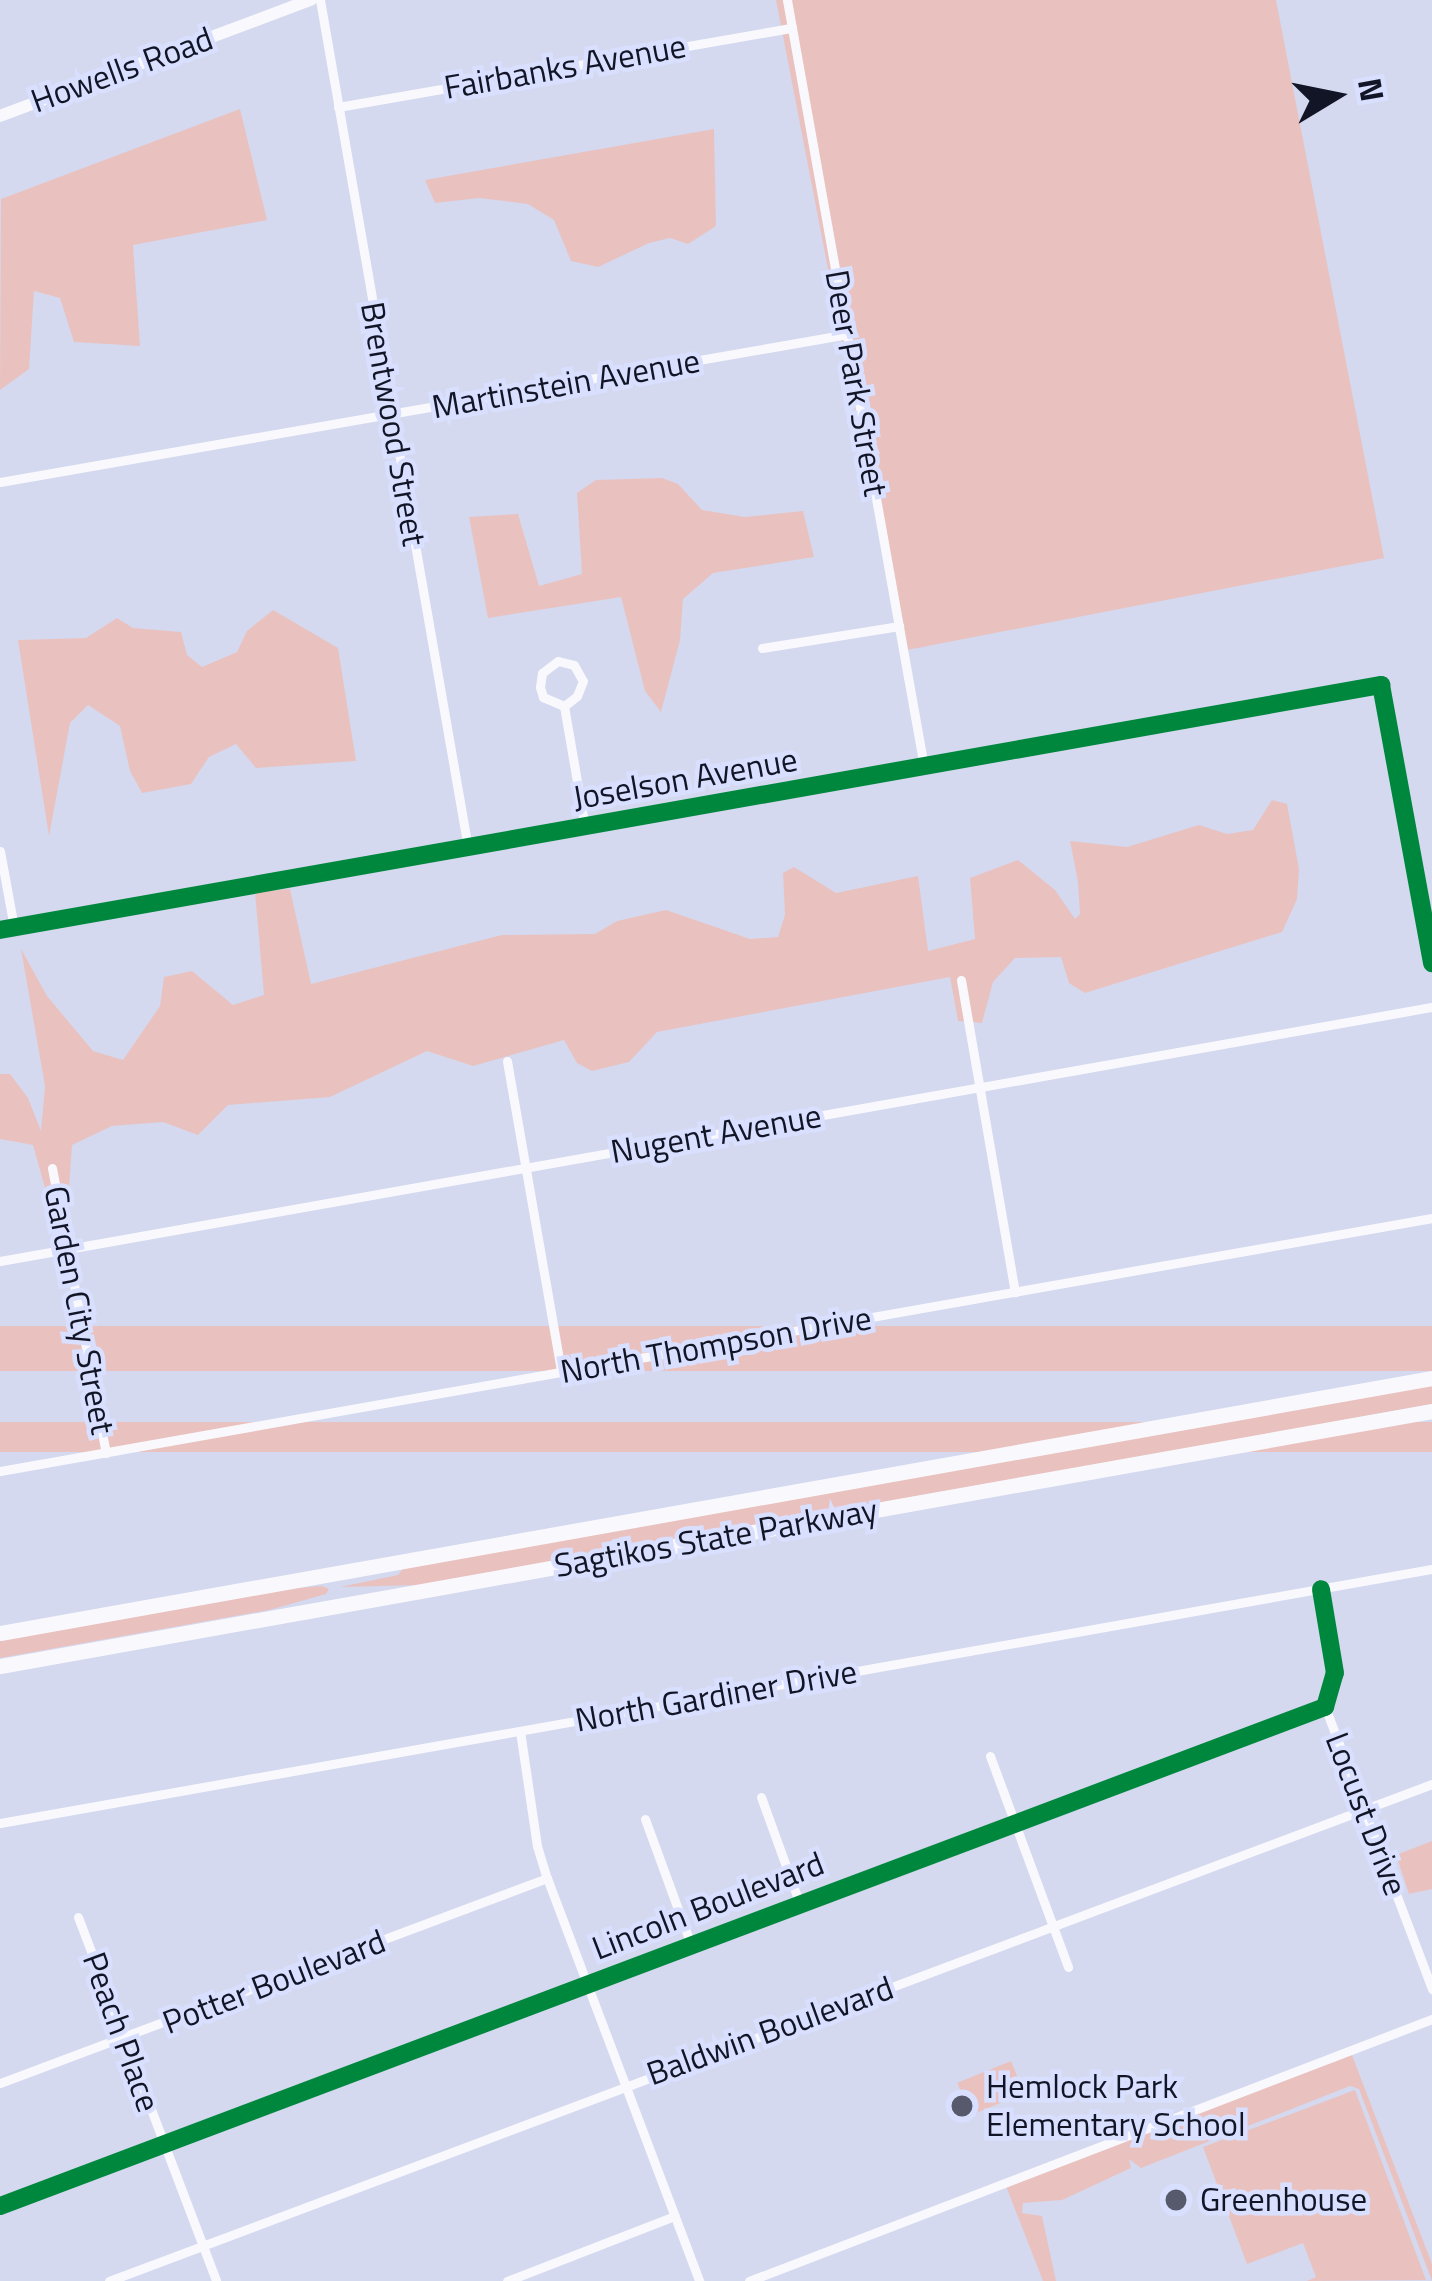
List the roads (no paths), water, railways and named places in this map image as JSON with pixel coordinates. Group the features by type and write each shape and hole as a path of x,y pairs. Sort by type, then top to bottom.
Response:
{"highway":[{"name":"Sagtikos State Parkway","path":"0,1633 1432,1378"},
{"name":"Sagtikos State Parkway","path":"0,1666 1432,1411"}],"street":[{"name":"Brentwood Street","path":"315,0 338,107 468,848"},
{"name":"Howells Road","path":"0,116 315,0"},
{"name":"Deer Park Street","path":"788,0 924,766"},
{"name":"Fairbanks Avenue","path":"338,107 792,28"},
{"name":"Martinstein Avenue","path":"0,482 848,334"},
{"path":"762,648 899,626"},
{"path":"558,661 574,664 583,681 577,696 564,706 543,697 539,687 542,673 558,661"},
{"name":"Joselson Avenue","path":"0,930 1381,685 1432,963"},
{"path":"564,706 585,827"},
{"path":"0,851 14,927"},
{"path":"962,980 1016,1292"},
{"name":"Nugent Avenue","path":"0,1261 1432,1007"},
{"path":"507,1061 561,1372"},
{"name":"Garden City Street","path":"52,1168 71,1248 106,1453"},
{"name":"North Thompson Drive","path":"0,1471 1432,1218"},
{"name":"North Gardiner Drive","path":"0,1823 1432,1569"},
{"path":"1321,1588 1335,1673 1325,1707"},
{"name":"Locust Drive","path":"1325,1707 1432,1989"},
{"name":"Lincoln Boulevard","path":"0,2206 1325,1707"},
{"path":"520,1731 537,1846 547,1878 699,2281"},
{"path":"990,1756 1069,1967"},
{"name":"Baldwin Boulevard","path":"110,2281 1432,1784"},
{"path":"761,1797 800,1902"},
{"path":"645,1819 691,1945"},
{"name":"Potter Boulevard","path":"0,2083 547,1878"},
{"name":"Peach Place","path":"78,1917 216,2281"},
{"path":"749,2281 1432,2019"},
{"path":"507,2281 675,2216"}],"place":[{"name":"Hemlock Park Elementary School","path":"962,2106"},
{"name":"Greenhouse","path":"1176,2200"}]}
